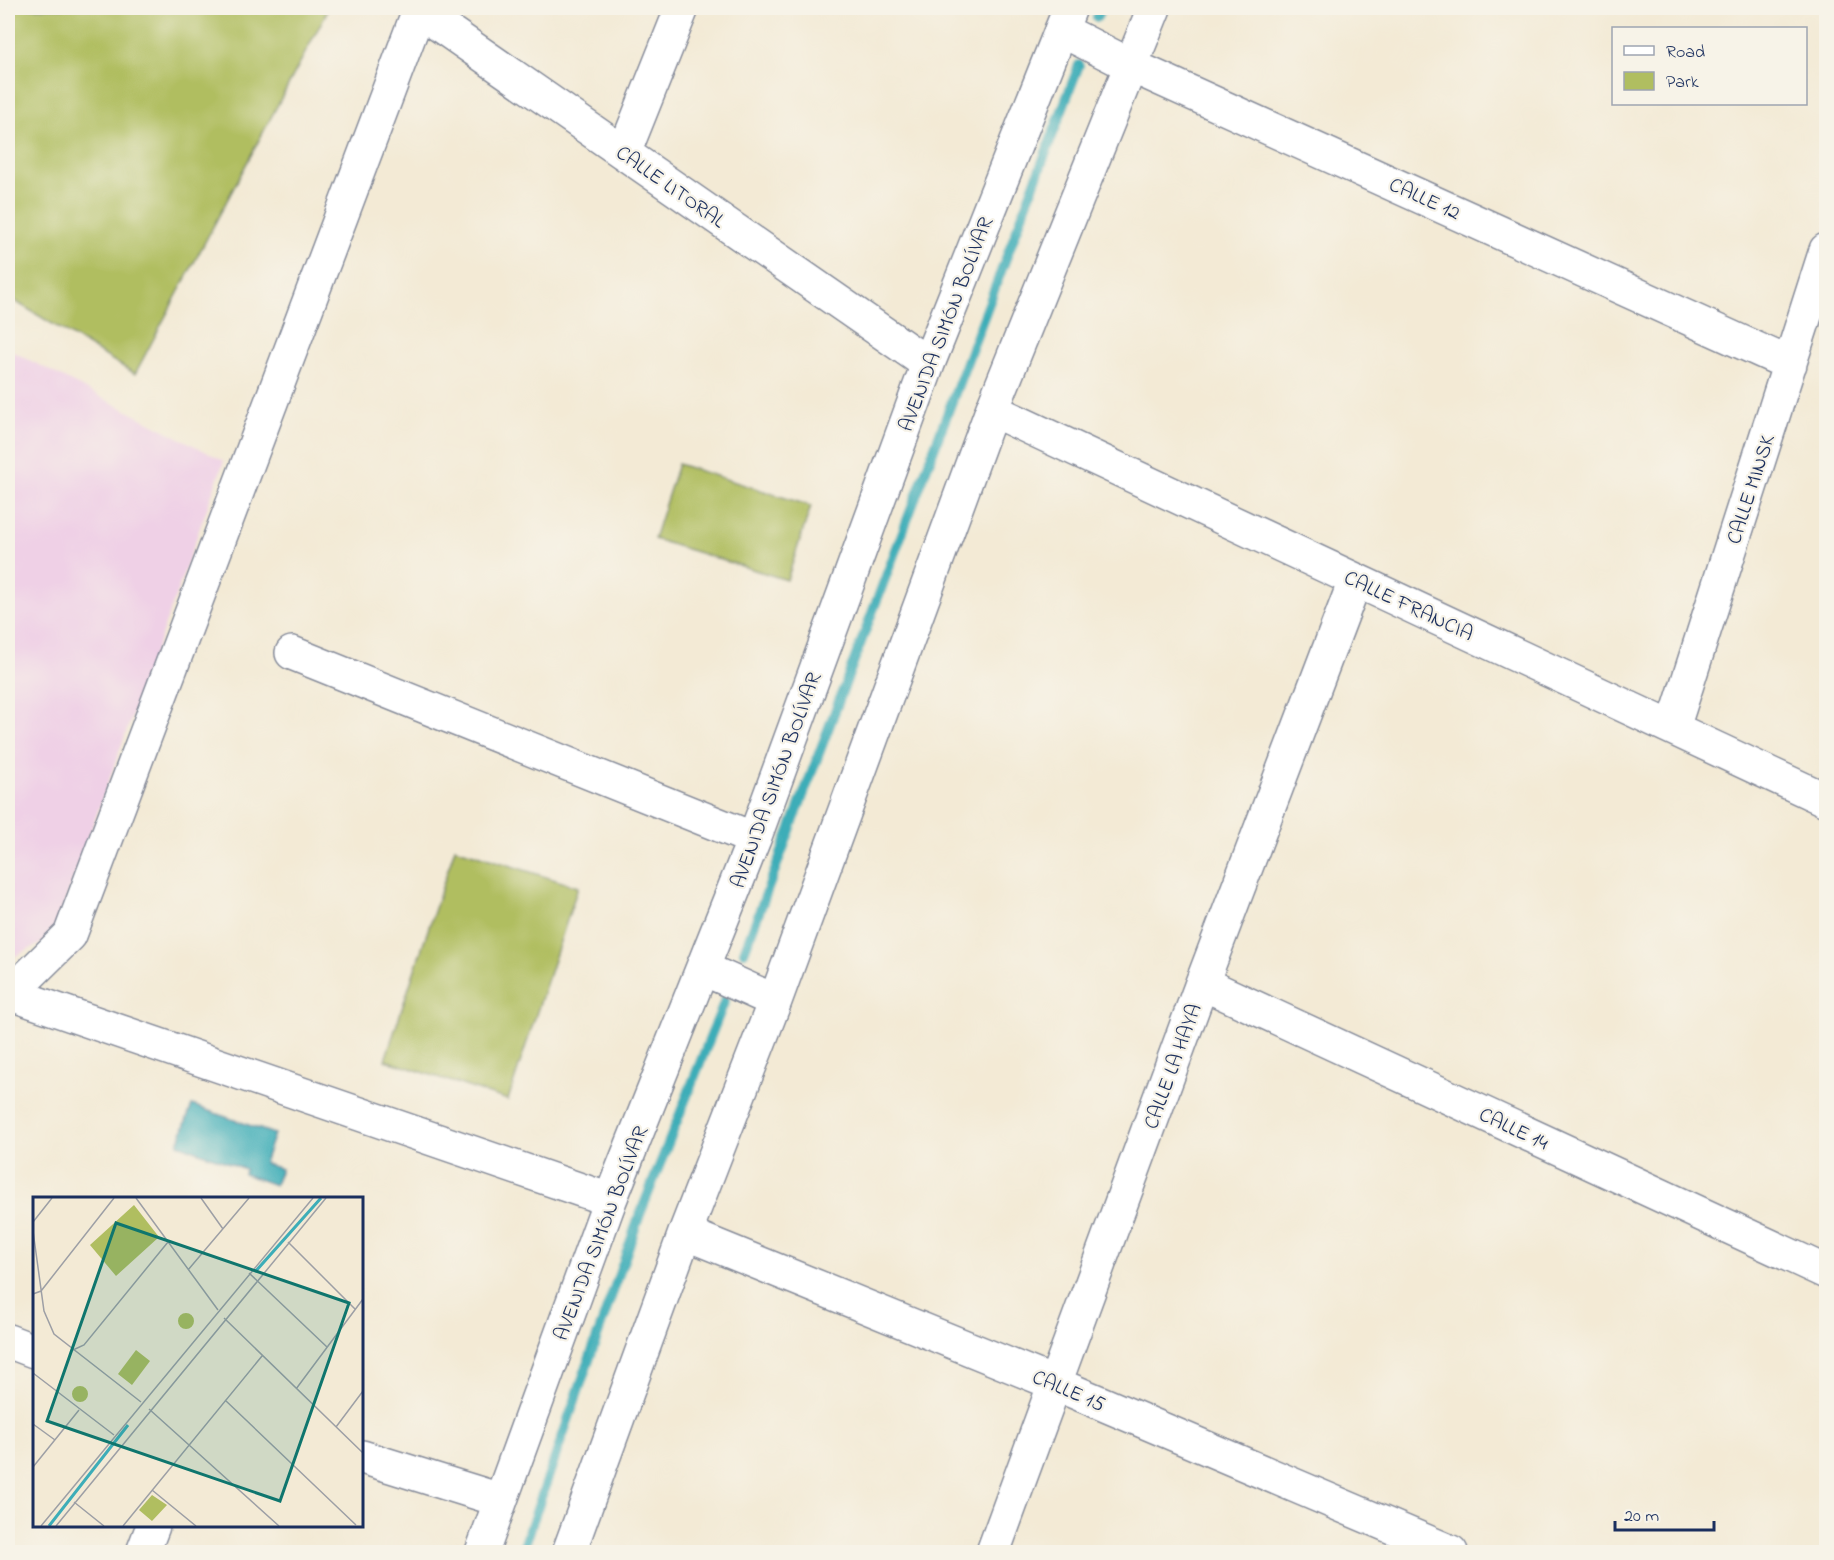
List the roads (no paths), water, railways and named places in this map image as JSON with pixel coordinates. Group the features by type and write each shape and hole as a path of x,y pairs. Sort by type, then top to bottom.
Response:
{"street":[{"path":"624,153 682,8"},
{"path":"569,1552 685,1233 775,1001 992,410 1154,8"},
{"path":"417,9 70,935 9,994 610,1200"},
{"name":"CALLE LITORAL","path":"417,9 928,364"},
{"name":"CALLE 12","path":"1066,19 1132,66 1790,364"},
{"name":"AVENIDA SIMÓN BOLÍVAR","path":"482,1552 610,1200 754,839 928,364 1066,19"},
{"name":"CALLE MINSK","path":"1673,728 1827,250"},
{"name":"CALLE FRANCIA","path":"992,410 1827,800"},
{"name":"CALLE LA HAYA","path":"993,1552 1202,983 1355,581"},
{"path":"292,653 754,839"},
{"path":"704,969 775,1001"},
{"name":"CALLE 14","path":"1202,983 1827,1272"},
{"name":"CALLE 15","path":"685,1233 1056,1384 1451,1552"},
{"path":"8,1341 33,1351"},
{"path":"363,1457 500,1500"},
{"path":"143,1552 153,1527"}],"water":[{"path":"192,1105 274,1134 264,1163 281,1169 275,1185 244,1174 245,1169 178,1144"}],"waterway":[{"path":"1097,17 1101,8"},
{"path":"744,952 1079,65"},
{"path":"522,1552 639,1217 725,1000"}]}
